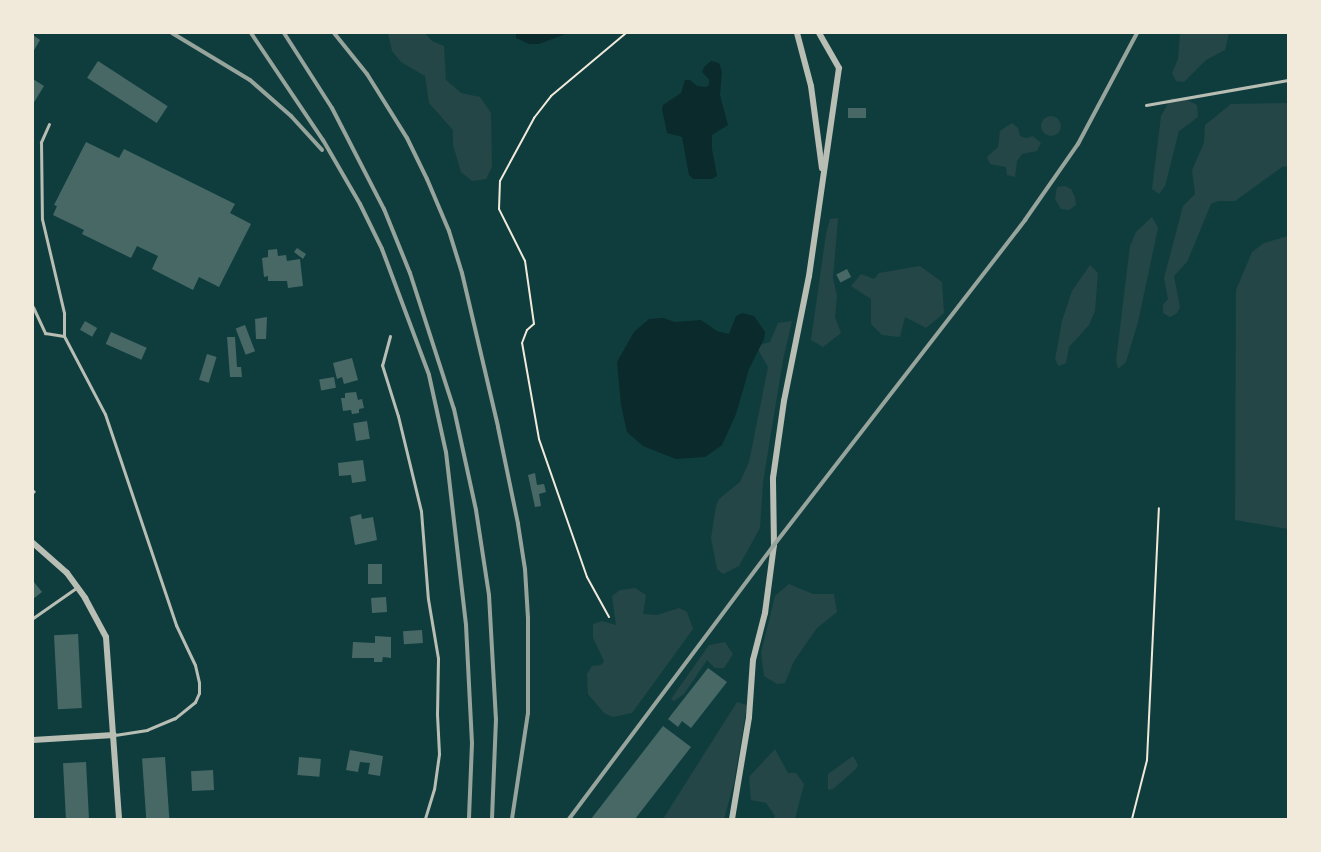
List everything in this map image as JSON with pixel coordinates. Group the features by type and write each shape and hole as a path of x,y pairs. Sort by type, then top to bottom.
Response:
{"street":[{"path":"797,33 811,86 823,177"},
{"path":"732,819 749,717 753,660 765,613 774,545 773,478 784,401 805,298 839,68 819,33"},
{"path":"33,543 67,573 106,636 119,819"},
{"path":"33,740 114,735"}],"lane":[{"path":"1146,105 1288,80"},
{"path":"49,124 41,142 42,219 64,313 64,336 105,414 176,625 195,665 199,683 199,693 195,702 175,718 147,730 114,735"},
{"path":"33,307 45,333 64,336"},
{"path":"390,336 382,365 398,416 420,511 428,599 438,658 439,754 434,789 425,819"},
{"path":"33,618 77,587"}],"path":[{"path":"609,617 587,577 539,439 522,343 527,330 534,324 525,261 499,209 500,181 534,118 551,96 626,33"},
{"path":"1132,819 1147,760 1159,508"}],"shaded area":[{"path":"388,33 425,33 432,41 444,46 446,80 461,93 480,97 491,113 492,167 486,179 472,181 461,172 453,145 453,130 429,103 425,76 401,62 392,51"},
{"path":"516,33 568,33 539,44 529,44 516,38"},
{"path":"1180,33 1229,33 1225,50 1206,60 1184,82 1176,81 1172,73 1178,59"},
{"path":"711,61 719,63 722,72 720,95 728,125 712,135 717,176 712,179 693,179 689,175 682,137 667,133 662,109 663,105 681,93 685,80 690,80 697,86 709,85 709,79 702,72"},
{"path":"1171,98 1187,100 1197,105 1198,117 1179,131 1165,186 1159,194 1152,189 1161,116"},
{"path":"1288,103 1288,166 1282,167 1235,201 1218,201 1211,204 1187,262 1174,276 1180,307 1177,313 1170,317 1163,313 1163,305 1168,299 1164,278 1183,206 1195,194 1192,170 1204,143 1205,125 1231,104"},
{"path":"1051,116 1058,119 1061,126 1058,133 1051,136 1044,133 1041,126 1044,119"},
{"path":"1012,123 1018,128 1020,136 1026,138 1033,136 1041,143 1037,151 1022,154 1017,161 1015,177 1007,175 1006,167 990,164 987,157 998,147 1000,131"},
{"path":"1065,186 1071,189 1075,197 1076,205 1069,210 1061,209 1055,199 1057,187"},
{"path":"1152,217 1158,228 1138,322 1126,362 1118,369 1116,361 1130,246 1136,232"},
{"path":"838,218 833,278 837,296 835,317 841,333 823,347 811,340 826,234 830,219"},
{"path":"1288,236 1288,529 1235,520 1236,290 1252,252 1264,243"},
{"path":"1090,265 1098,273 1095,311 1089,325 1069,347 1066,363 1059,366 1055,360 1062,321 1072,291"},
{"path":"920,266 942,282 944,313 926,328 905,317 900,337 882,335 871,324 871,299 851,286 861,274 874,279 879,273"},
{"path":"742,313 754,316 765,332 764,339 749,369 736,414 722,445 705,457 676,459 643,446 627,432 621,405 617,362 634,332 649,319 663,318 675,322 701,320 717,331 729,334 736,316"},
{"path":"792,321 783,360 763,482 760,528 739,566 723,574 717,569 711,538 719,499 740,482 749,462 768,367 756,346 770,342 778,323"},
{"path":"789,584 813,594 834,594 837,612 817,628 794,661 785,683 777,684 764,676 761,653 775,596"},
{"path":"635,588 646,595 643,614 657,615 679,608 687,612 693,629 632,713 613,717 604,713 588,694 587,674 592,666 601,665 604,661 593,638 593,624 602,621 616,625 612,596 620,590"},
{"path":"725,642 733,654 724,668 715,668 707,660 684,694 674,701 671,699 709,645"},
{"path":"737,702 747,705 734,783 724,819 663,819"},
{"path":"775,749 788,773 796,773 804,784 795,819 774,819 775,816 766,803 751,800 749,777"},
{"path":"853,756 858,765 855,770 833,789 828,790 828,774"}],"building":[{"path":"33,35 40,40 33,52"},
{"path":"98,61 168,106 157,123 87,78"},
{"path":"33,79 44,86 33,104"},
{"path":"848,108 866,108 866,118 848,118"},
{"path":"86,142 119,158 124,149 235,204 230,213 251,224 219,287 199,277 193,290 152,269 158,256 137,246 131,258 82,234 84,230 53,215 57,206 54,205"},
{"path":"297,248 306,254 303,259 294,252"},
{"path":"277,249 278,256 286,255 287,261 300,259 303,286 288,288 287,281 268,281 268,276 264,277 262,258 268,257 268,250"},
{"path":"847,269 851,277 840,282 836,274"},
{"path":"267,317 266,339 256,339 255,319"},
{"path":"85,321 97,328 92,337 80,330"},
{"path":"245,325 255,351 246,355 236,329"},
{"path":"111,332 147,348 141,360 106,344"},
{"path":"227,337 235,337 237,367 241,367 242,377 230,377"},
{"path":"207,354 217,357 209,383 199,380"},
{"path":"352,358 358,380 344,384 342,377 337,379 333,363"},
{"path":"334,377 336,388 321,390 319,380"},
{"path":"356,392 358,400 362,399 364,408 359,409 359,413 352,414 351,410 343,411 341,398 345,398 345,393"},
{"path":"367,421 370,439 356,441 353,423"},
{"path":"363,460 366,481 352,483 351,475 339,476 338,463"},
{"path":"535,473 537,485 544,484 546,492 539,494 541,506 535,507 528,475"},
{"path":"361,514 362,519 373,517 377,540 355,545 350,517"},
{"path":"368,564 382,564 382,584 368,584"},
{"path":"33,581 42,592 33,599"},
{"path":"386,597 387,612 372,613 371,598"},
{"path":"422,630 423,643 404,644 403,631"},
{"path":"78,634 82,708 58,709 54,635"},
{"path":"375,636 391,637 391,658 383,657 382,662 374,662 374,658 352,658 353,642 375,643"},
{"path":"708,668 727,682 691,728 682,721 678,727 668,719"},
{"path":"663,726 691,747 635,819 591,819"},
{"path":"350,750 383,756 380,776 368,774 370,763 360,762 358,772 346,770"},
{"path":"165,757 169,819 146,819 142,759"},
{"path":"299,757 321,759 319,777 297,775"},
{"path":"86,762 89,819 66,819 63,763"},
{"path":"213,770 214,790 192,791 191,771"}],"railway":[{"path":"172,33 250,80 291,116 322,150"},
{"path":"251,33 323,140 360,204 382,249 429,375 446,452 466,625 472,743 469,819"},
{"path":"284,33 332,108 384,209 410,273 454,409 476,510 489,595 496,719 492,819"},
{"path":"334,33 367,74 407,138 449,231 462,273 498,427 518,524 525,569 528,618 528,713 512,819"},
{"path":"569,819 774,545 1025,220 1078,144 1137,33"}]}
